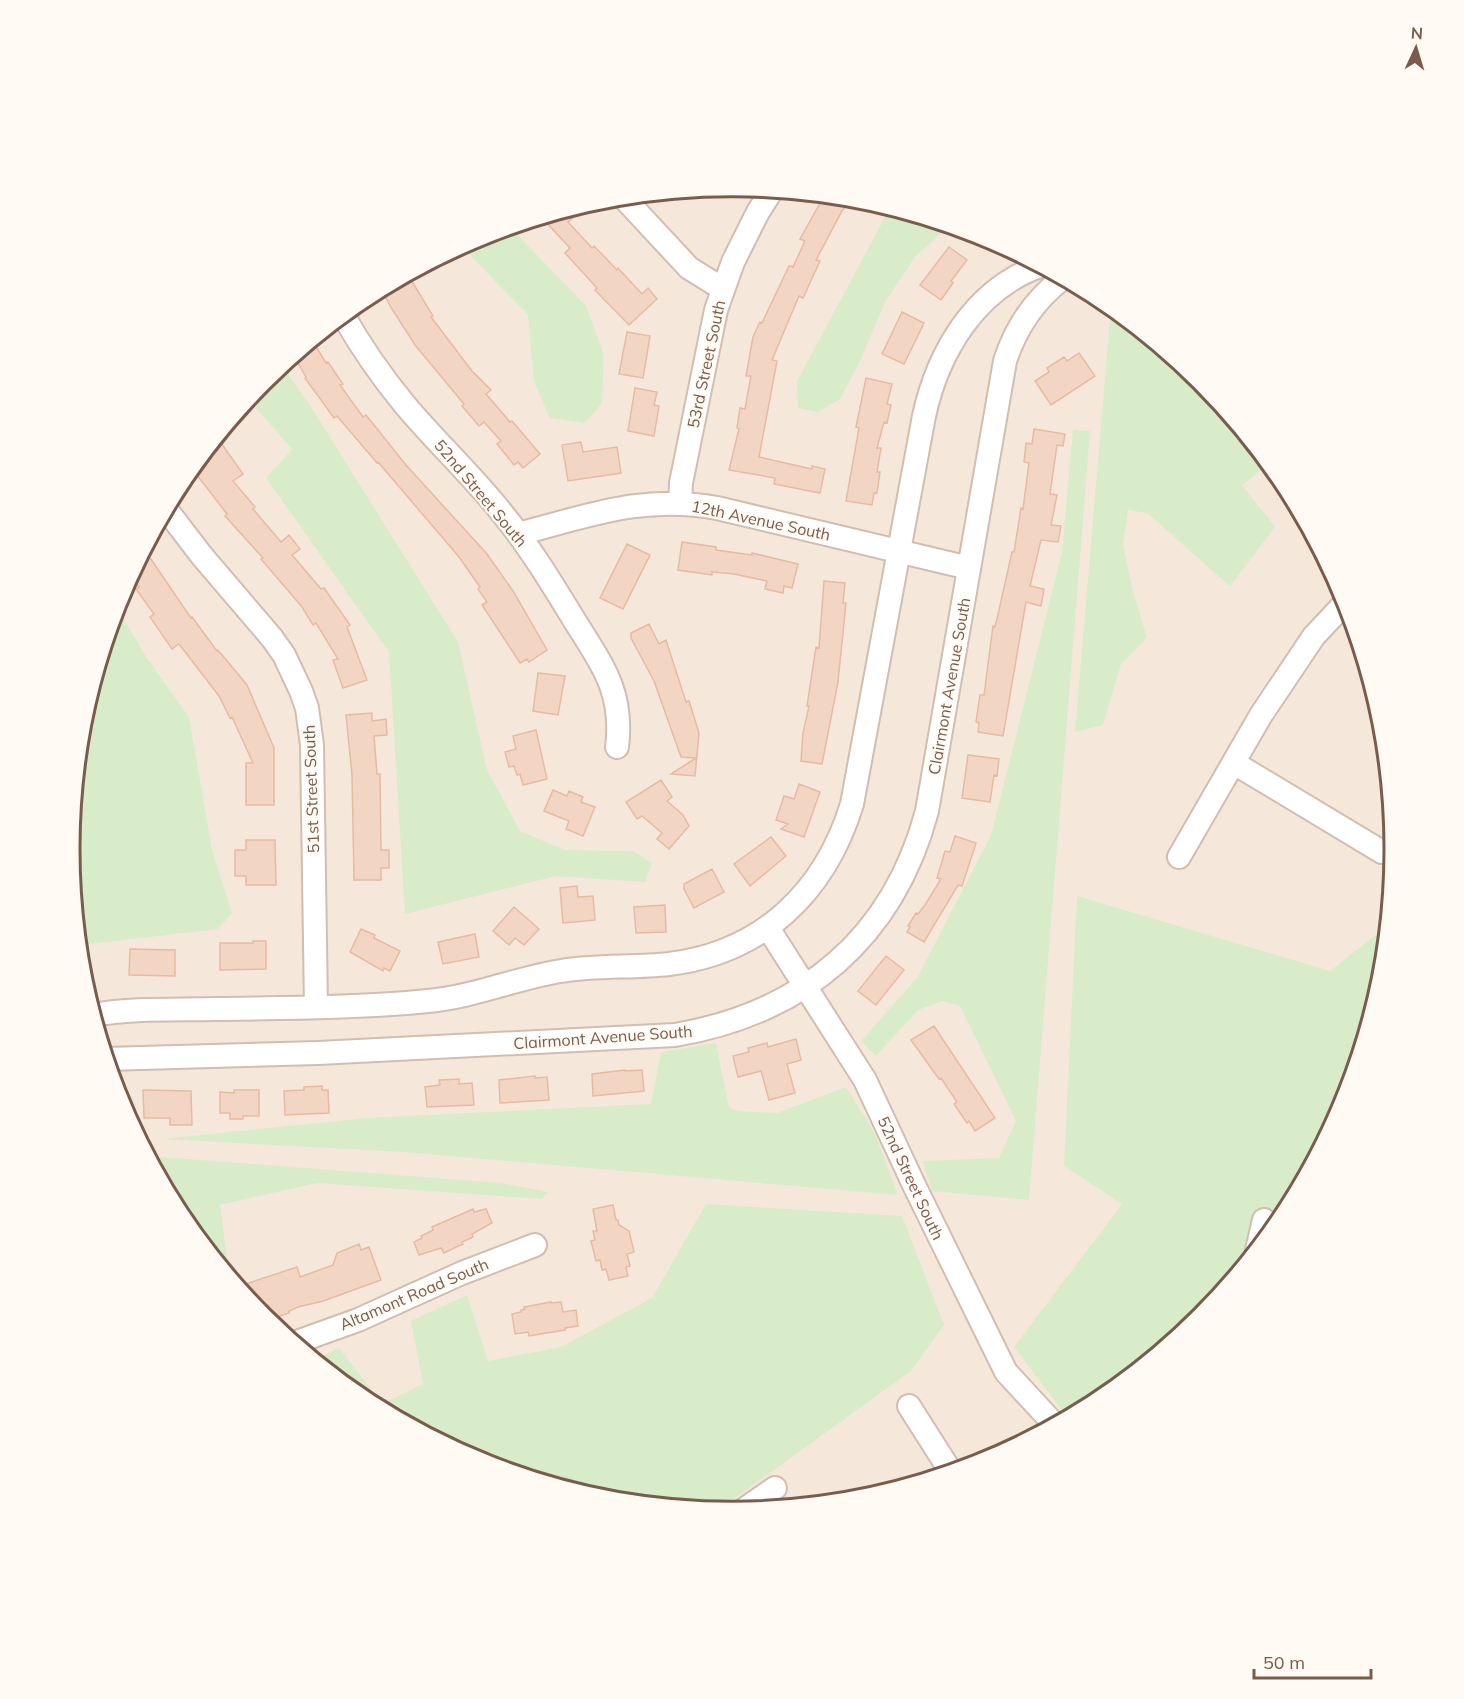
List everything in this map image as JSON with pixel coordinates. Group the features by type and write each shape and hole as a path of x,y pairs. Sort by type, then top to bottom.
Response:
{"street":[{"path":"723,288 745,237 768,198"},
{"name":"53rd Street South","path":"631,206 684,264 700,276 723,288 710,332 681,483 680,503"},
{"path":"101,1014 148,1010 316,1007 429,1001 460,997 535,975 562,970 672,963 711,955 768,927 801,898 815,881 846,825 852,804 928,394 945,352 957,333 983,302 1011,280 1032,270"},
{"path":"969,568 1005,361 1010,344 1027,314 1056,283"},
{"name":"52nd Street South","path":"348,323 376,368 404,403 486,494 548,577 607,674 617,702 616,747"},
{"name":"12th Avenue South","path":"518,534 620,508 660,502 680,503 717,508 969,568"},
{"name":"51st Street South","path":"171,516 202,556 272,638 294,673 304,699 312,745 316,1007"},
{"name":"Clairmont Avenue South","path":"114,1059 318,1053 675,1035 700,1031 746,1017 806,986 860,940 889,902 912,858 927,811 969,568"},
{"path":"1179,857 1262,715 1314,636 1339,610"},
{"path":"1234,763 1382,852"},
{"name":"52nd Street South","path":"768,927 865,1080 1006,1372 1050,1419"},
{"path":"1262,1230 1264,1220"},
{"name":"Altamont Road South","path":"302,1340 377,1312 462,1273 535,1245"},
{"path":"909,1406 947,1465"},
{"path":"756,1501 775,1488"}],"shaded area":[{"path":"689,198 775,198 817,203 901,219 942,232 1021,264 1058,284 1095,307 1162,359 1223,419 1250,452 1275,487 1317,561 1350,640 1362,681 1379,764 1383,807 1383,892 1379,935 1372,977 1350,1059 1335,1099 1297,1176 1275,1212 1223,1280 1162,1340 1129,1367 1095,1392 1021,1435 942,1467 901,1480 817,1496 775,1501 689,1501 647,1496 563,1480 522,1467 443,1435 406,1415 369,1392 302,1340 241,1280 214,1247 189,1212 147,1138 114,1059 102,1018 85,935 81,892 81,807 85,764 92,722 114,640 129,600 167,523 189,487 241,419 302,359 335,332 369,307 443,264 522,232 563,219 647,203"}],"green space":[{"path":"886,216 942,232 915,257 885,302 861,359 840,399 818,412 798,408 797,381"},
{"path":"517,234 586,306 604,355 602,403 585,423 550,418 534,382 528,315 468,253"},
{"path":"1110,320 1129,332 1162,359 1193,388 1250,452 1262,469 1242,485 1275,527 1230,586 1147,513 1128,510 1123,543 1132,588 1147,638 1121,664 1103,725 1075,732"},
{"path":"287,373 458,642 487,770 520,831 565,850 633,851 652,863 645,882 556,876 405,914 389,652 266,478 292,449 254,406"},
{"path":"1073,430 1090,431 1029,1200 932,1191 923,1161 999,1158 1016,1121 960,1006 943,1001 918,1010 876,1056 861,1041 917,978 991,835 1062,552"},
{"path":"122,618 147,658 189,717 212,850 232,913 218,929 86,943 81,892 81,807 85,764 102,681"},
{"path":"1077,896 1330,971 1379,932 1372,977 1350,1059 1317,1138 1275,1212 1223,1280 1193,1311 1129,1367 1063,1412 1014,1347 1122,1204 1064,1166"},
{"path":"716,1043 729,1108 739,1111 777,1113 846,1087 875,1134 898,1195 403,1152 162,1139 367,1118 651,1104 661,1052"},
{"path":"157,1157 502,1183 548,1192 542,1199 317,1183 220,1205 228,1264 189,1212"},
{"path":"706,1204 902,1216 944,1325 911,1371 730,1502 689,1501 647,1496 563,1480 482,1452 443,1435 386,1403 423,1384 411,1321 467,1295 488,1361 561,1347 652,1298"},
{"path":"339,1348 378,1398 322,1356"}],"building":[{"path":"820,203 845,208 816,260 820,261 803,298 799,296 772,360 777,361 759,457 812,469 812,466 825,469 820,493 774,484 775,478 729,470 739,429 737,428 740,408 745,409 751,376 746,376 753,337 789,266 793,267 805,241 800,239"},
{"path":"574,217 568,222 592,248 594,246 617,270 618,268 642,294 648,288 657,299 629,325 595,290 597,288 565,253 570,248 548,224"},
{"path":"949,247 967,260 951,281 953,283 941,300 920,285"},
{"path":"412,281 433,316 431,317 472,371 491,390 486,394 540,454 523,468 518,462 514,465 497,444 501,441 484,422 479,426 462,406 464,404 415,345 385,297"},
{"path":"902,312 924,323 904,364 882,354"},
{"path":"627,332 650,336 643,378 619,374"},
{"path":"316,347 363,417 366,415 406,465 487,554 513,591 547,650 529,662 527,659 520,663 482,605 487,602 478,589 480,587 459,557 337,416 334,418 298,363"},
{"path":"1079,353 1095,376 1051,405 1035,381 1049,372 1047,368 1064,357 1067,361"},
{"path":"866,378 892,384 887,404 891,405 887,423 884,422 877,448 881,448 877,472 880,472 877,493 874,493 872,505 846,501 859,428 856,427"},
{"path":"635,388 657,392 654,405 659,406 654,436 628,431"},
{"path":"1034,429 1065,434 1063,446 1057,445 1050,494 1057,495 1051,525 1061,526 1058,542 1041,540 1030,586 1044,589 1041,606 1026,602 1003,736 978,732 979,723 976,722 980,695 984,695 993,626 995,627 1012,552 1014,552 1021,508 1023,509 1029,463 1024,462 1026,443 1032,444"},
{"path":"581,442 583,452 617,447 621,473 568,481 562,445"},
{"path":"221,443 243,474 233,481 281,542 289,535 300,549 292,555 321,589 324,588 350,625 347,627 367,680 343,688 333,660 338,659 316,623 313,625 302,607 261,559 263,558 225,516 227,514 197,475"},
{"path":"682,542 716,547 716,550 752,555 752,553 798,564 792,588 784,586 783,593 765,589 767,581 734,574 712,572 712,575 678,570"},
{"path":"627,544 650,555 623,609 600,598"},
{"path":"149,557 191,618 247,685 274,748 274,805 246,805 246,763 253,763 232,717 230,718 219,696 179,644 172,649 150,617 154,614 136,589 139,587 137,583"},
{"path":"824,581 845,583 843,603 846,603 838,682 822,764 801,761 816,647 819,648"},
{"path":"649,624 659,644 666,640 686,702 689,701 699,733 695,776 671,774 696,758 681,757 654,681 631,638 631,633"},
{"path":"538,673 565,676 558,715 533,711"},
{"path":"372,713 372,721 386,719 387,735 374,736 377,774 380,774 381,850 389,850 389,868 381,868 381,880 354,880 352,775 346,715"},
{"path":"536,730 547,779 523,785 520,774 517,775 514,766 509,767 505,752 516,749 513,736"},
{"path":"968,755 999,759 990,802 962,798"},
{"path":"661,780 672,797 667,801 683,815 689,826 669,849 657,839 662,833 642,816 637,819 626,802"},
{"path":"799,784 820,792 804,837 781,829 788,824 776,820 784,796 794,799"},
{"path":"553,790 567,796 569,791 583,797 581,802 595,807 583,836 566,829 569,821 544,811"},
{"path":"955,836 976,843 962,886 958,885 924,942 907,932 910,927 908,926 916,913 918,914 925,905 941,879 937,878 945,851 950,852"},
{"path":"771,837 786,856 750,886 734,864"},
{"path":"246,840 275,840 276,885 246,885 246,876 235,876 235,850 246,850"},
{"path":"712,869 724,892 694,908 684,889 684,884"},
{"path":"577,886 578,897 593,896 595,920 563,923 560,888"},
{"path":"665,905 666,932 636,933 634,907"},
{"path":"514,907 539,929 524,945 515,938 509,945 493,931"},
{"path":"361,929 400,951 390,971 384,968 383,971 350,952"},
{"path":"475,934 479,957 443,964 438,942"},
{"path":"253,941 266,941 266,969 220,970 220,943 253,943"},
{"path":"130,949 175,950 175,976 129,975"},
{"path":"886,956 904,970 876,1005 858,991"},
{"path":"934,1026 995,1118 975,1131 954,1104 957,1102 941,1078 939,1079 911,1040"},
{"path":"796,1039 801,1060 787,1064 795,1093 769,1100 761,1071 738,1077 733,1056 749,1052 748,1048 767,1043 768,1047"},
{"path":"642,1070 644,1091 593,1096 592,1074"},
{"path":"535,1076 535,1078 547,1077 549,1100 500,1103 499,1080"},
{"path":"459,1079 459,1084 472,1083 474,1105 427,1107 425,1087 440,1085 439,1080"},
{"path":"322,1086 322,1090 328,1090 329,1113 285,1115 284,1091"},
{"path":"143,1090 191,1091 192,1125 170,1125 170,1118 144,1118"},
{"path":"234,1090 259,1090 259,1116 230,1119 230,1113 220,1113 220,1092 234,1093"},
{"path":"613,1205 619,1225 629,1231 634,1252 627,1254 630,1266 626,1267 628,1276 609,1280 606,1269 602,1270 600,1260 596,1261 591,1241 595,1240 593,1231 597,1231 593,1209"},
{"path":"473,1209 474,1212 486,1209 492,1223 472,1234 473,1237 462,1242 463,1244 444,1253 441,1248 419,1255 414,1242 422,1238 421,1236 433,1230 432,1227"},
{"path":"359,1244 361,1250 369,1247 381,1280 323,1301 298,1307 277,1317 245,1284 297,1267 300,1277 333,1265 337,1253"},
{"path":"561,1302 563,1312 576,1310 578,1326 529,1336 528,1332 515,1334 512,1314 521,1312 525,1309 524,1307"}]}
